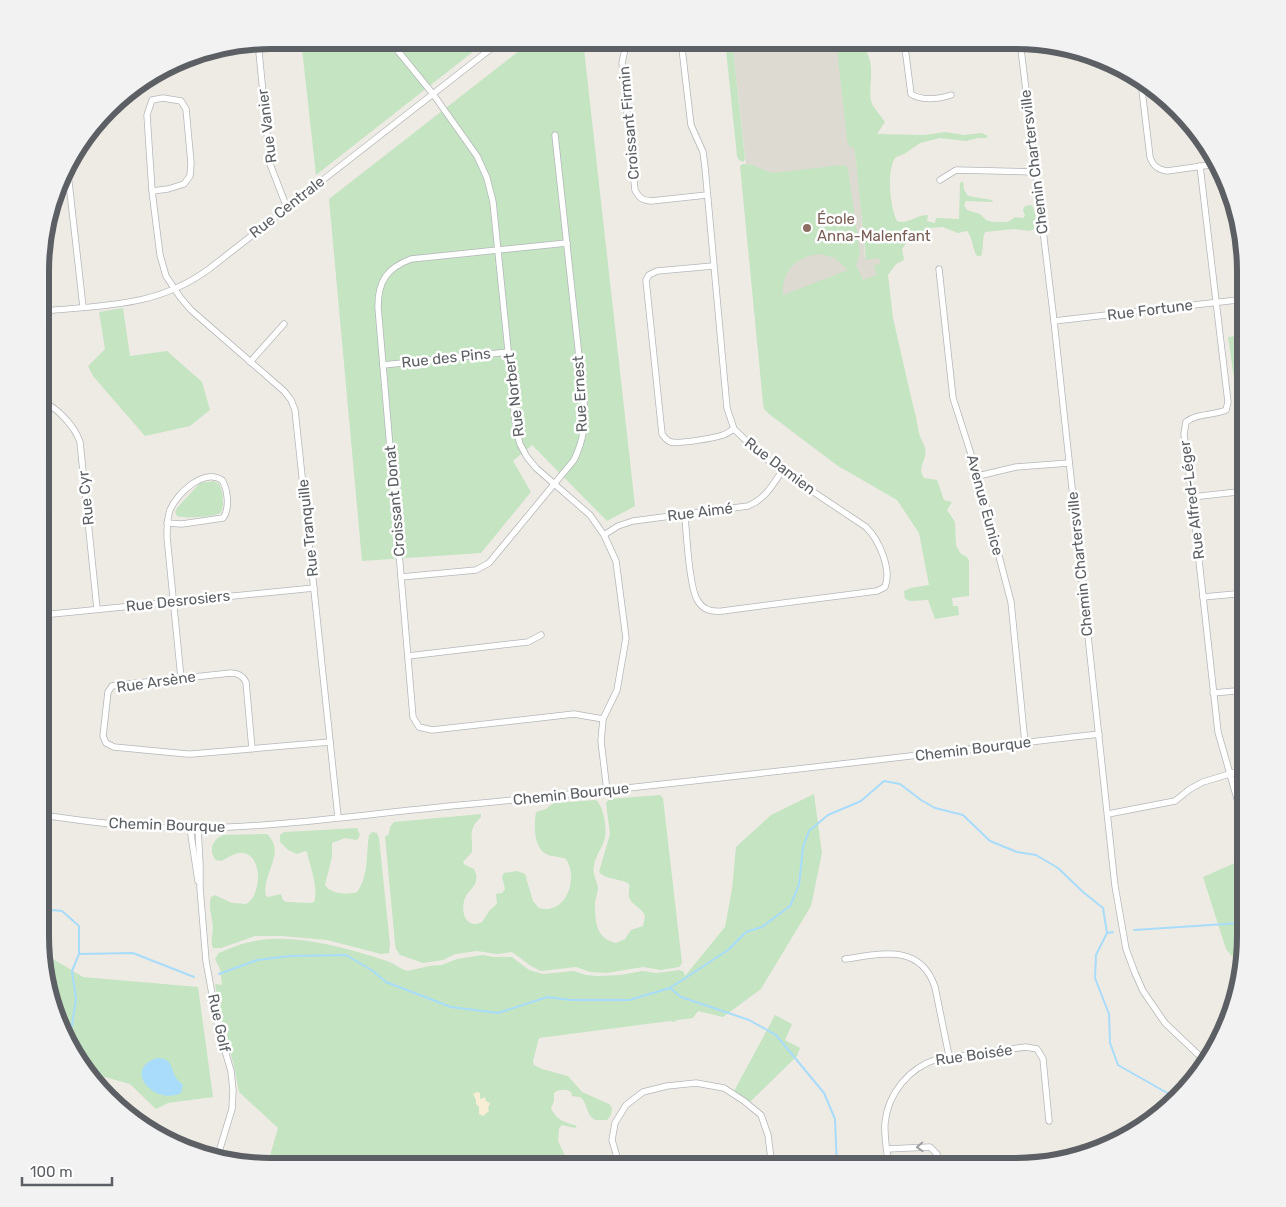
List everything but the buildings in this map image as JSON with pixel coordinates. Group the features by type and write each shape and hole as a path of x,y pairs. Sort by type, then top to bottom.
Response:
{"street":[{"name":"Rue Vanier","path":"259,49 270,164 287,208"},
{"name":"Rue Norbert","path":"396,49 433,94 477,156 487,178 493,202 516,429 520,444 527,458 536,468 590,515 604,535 616,561 626,638 617,690 603,720 601,741 607,791"},
{"name":"Rue Centrale","path":"49,310 141,300 174,289 200,275 490,49"},
{"name":"Croissant Firmin","path":"625,49 622,63 635,190 638,196 644,200 651,201 707,195"},
{"name":"Rue Damien","path":"682,49 691,125 702,152 727,408 734,429 758,452 782,471 874,534 879,543 885,565 887,577 885,587 877,592 722,611 708,610 694,595 684,515"},
{"path":"905,49 911,94 916,98 942,98 951,95"},
{"name":"Chemin Chartersville","path":"1021,49 1054,321 1117,900 1124,939 1143,991 1165,1023 1201,1058"},
{"path":"1142,88 1150,157 1154,165 1159,169 1167,171 1210,165"},
{"name":"Rue Tranquille","path":"152,191 168,190 184,184 190,176 191,163 186,109 181,101 163,98 152,100 147,115 152,191 160,255 164,271 174,289 191,310 287,394 295,410 338,817"},
{"name":"Rue Ernest","path":"401,577 476,570 489,563 574,460 582,443 585,424 555,135"},
{"name":"Rue Alfred-Léger","path":"1200,166 1228,402 1226,410 1216,414 1193,417 1186,422 1184,434 1219,741 1237,798"},
{"path":"940,180 956,170 1035,172"},
{"path":"69,180 83,307"},
{"name":"Croissant Donat","path":"567,243 412,259 399,264 389,272 382,282 378,294 383,365 413,717 419,727 432,730 574,714 603,720"},
{"path":"713,266 657,271 649,274 646,280 662,434 670,442 678,442 718,437 734,429"},
{"name":"Avenue Eunice","path":"939,269 953,398 978,476 1011,602 1025,743"},
{"name":"Rue Fortune","path":"1054,321 1237,299"},
{"path":"250,362 284,324"},
{"name":"Rue des Pins","path":"383,365 509,352"},
{"name":"Rue Cyr","path":"49,405 54,408 74,430 80,442 97,610"},
{"path":"978,476 1016,467 1069,463"},
{"name":"Rue Aimé","path":"604,535 618,526 632,521 748,506 758,502 767,494 782,471"},
{"path":"167,523 182,524 223,518 228,508 226,487 222,480 213,477 200,478 194,481 173,504 167,523 181,678"},
{"path":"1192,497 1237,491"},
{"name":"Rue Desrosiers","path":"49,615 314,588"},
{"path":"1203,597 1237,594"},
{"path":"408,656 528,642 540,635"},
{"name":"Rue Arsène","path":"252,748 246,685 243,677 231,673 118,684 111,687 107,694 103,733 106,743 114,747 180,754 330,742"},
{"path":"1213,693 1237,691"},
{"name":"Chemin Bourque","path":"49,816 109,825 198,828 269,825 607,791 1099,734"},
{"path":"1108,814 1175,801 1190,789 1203,782 1237,772"},
{"name":"Rue Golf","path":"190,828 194,865 200,888"},
{"name":"Rue Golf","path":"198,828 200,888 208,970 218,1027 234,1090 232,1109 219,1152"},
{"path":"845,959 898,954 909,957 923,966 935,987 949,1056"},
{"name":"Rue Boisée","path":"888,1158 886,1117 896,1090 909,1075 920,1067 932,1060 949,1056 1026,1048 1037,1049 1042,1059 1050,1121"},
{"path":"617,1158 612,1140 615,1124 626,1105 643,1092 667,1086 696,1083 724,1088 744,1100 761,1115 768,1135 771,1158"},
{"path":"887,1149 930,1147 937,1154 938,1158"}],"shaded area":[{"name":"École Anna-Malenfant","path":"733,49 841,49 859,183 865,257 879,258 897,360 854,397 804,377 746,166"}],"green space":[{"path":"302,49 477,49 316,175"},
{"path":"521,49 584,49 635,506 607,521 532,445 513,461 531,492 481,553 362,561 329,199"},
{"path":"726,49 733,49 745,159 743,162 737,156"},
{"path":"837,49 866,49 871,68 871,101 885,122 877,134 924,135 945,132 964,135 982,133 988,136 986,138 966,141 940,138 920,143 896,157 891,170 890,189 892,207 897,221 905,222 919,216 928,215 927,221 935,223 936,218 959,219 960,183 963,181 964,190 968,196 992,200 993,202 966,201 964,205 967,210 980,214 986,220 1008,222 1015,217 1023,218 1025,216 1023,210 1025,206 1031,205 1035,213 1035,226 1030,231 1014,229 985,232 981,256 977,256 967,231 958,233 943,227 930,228 907,242 902,249 904,260 896,264 888,275 893,318 919,433 925,450 921,472 924,478 937,480 944,500 952,502 947,510 955,522 956,545 960,553 967,557 969,561 969,596 952,598 953,606 958,606 959,615 935,619 928,600 910,601 905,599 904,591 929,585 919,533 897,500 838,466 764,409 740,166 743,164 752,165 772,173 846,166 848,169 860,254 856,265 863,280 877,275 874,265 880,264 879,258 866,260 856,160 854,148 849,146","holes":["820,254 835,258 848,270 783,295 783,287 788,272 792,266 804,258"]},
{"path":"123,308 130,356 167,351 202,382 210,410 190,426 145,436 93,376 88,366 105,349 99,312"},
{"path":"1237,336 1237,399 1228,337"},
{"path":"214,481 219,484 222,492 223,504 220,513 212,516 198,517 177,516 175,512 177,508 200,483"},
{"path":"814,794 822,853 811,906 761,989 723,1017 698,1011 693,1018 674,1022 539,1038 533,1061 534,1065 568,1076 582,1092 609,1104 612,1108 611,1115 607,1120 595,1120 580,1097 572,1096 571,1092 565,1090 554,1093 554,1101 551,1108 553,1112 562,1120 577,1126 575,1128 562,1125 559,1128 558,1141 566,1158 269,1158 278,1128 239,1092 215,984 222,985 220,969 215,959 219,953 250,942 287,939 320,943 353,951 387,961 408,971 442,965 457,959 483,955 512,957 529,970 543,974 574,971 598,976 621,975 642,971 656,973 680,970 684,972 685,976 725,927 732,889 736,847 771,815"},
{"path":"660,795 663,798 682,963 679,967 661,970 643,967 606,973 590,972 576,967 541,971 512,952 497,954 477,951 455,954 443,960 423,963 400,955 396,949 385,837 389,834 390,827 394,822 481,814 472,830 472,852 463,862 474,869 476,875 475,883 465,898 463,908 465,918 471,923 476,924 482,922 490,910 497,904 496,894 502,893 505,889 502,877 504,873 517,871 525,874 533,901 539,908 548,909 563,901 568,894 570,885 570,867 566,859 551,856 542,851 537,841 535,829 536,812 546,809 553,803 596,800 603,813 606,831 594,869 598,888 595,902 595,917 598,928 604,938 616,943 625,939 631,930 643,926 645,916 642,910 630,900 629,884 602,875 599,872 610,834 606,803 609,799"},
{"path":"357,828 360,835 357,840 345,838 332,843 332,857 325,885 327,888 339,893 357,892 364,879 369,835 372,832 377,833 390,944 389,953 381,954 327,940 282,936 255,936 221,948 213,948 213,927 210,912 211,897 215,895 232,903 246,904 252,898 258,878 257,868 253,859 246,854 236,854 222,861 216,860 212,853 212,846 216,840 223,835 267,834 275,849 265,888 266,896 281,894 286,902 311,903 314,902 315,897 314,877 307,852 297,854 288,850 280,842 280,835 284,832"},
{"path":"1237,862 1236,961 1226,949 1203,877"},
{"path":"50,957 83,977 198,987 213,1097 168,1103 156,1109 130,1084 98,1075 86,1060 66,1021 56,994"},
{"path":"775,1015 792,1024 785,1040 800,1048 797,1056 748,1104 733,1093"}],"sand":[{"path":"480,1093 480,1099 485,1097 486,1101 490,1103 489,1111 483,1116 479,1114 479,1107 473,1094"}],"water":[{"path":"157,1058 169,1062 175,1076 183,1085 181,1093 171,1096 162,1095 146,1085 142,1078 142,1070 147,1063"}],"waterway":[{"path":"219,974 257,960 290,956 346,955 373,971 386,982 451,1007 498,1013 547,997 571,1000 629,1000 670,988 728,950 746,932 762,927 790,906 799,885 803,847 809,831 828,815 861,801 884,781 900,784 935,808 963,815 990,841 1017,852 1036,855 1058,868 1103,908 1107,933 1096,955 1095,978 1109,1014 1110,1043 1118,1065 1170,1095"},
{"path":"49,910 62,911 79,926 79,954 72,971 76,999 71,1032"},
{"path":"1134,930 1237,923"},
{"path":"1107,933 1113,932"},
{"path":"79,954 133,953 194,977"},
{"path":"670,988 681,997 749,1020 776,1035 824,1093 835,1119 837,1158"}],"place":[{"name":"École Anna-Malenfant","path":"807,228"}]}
